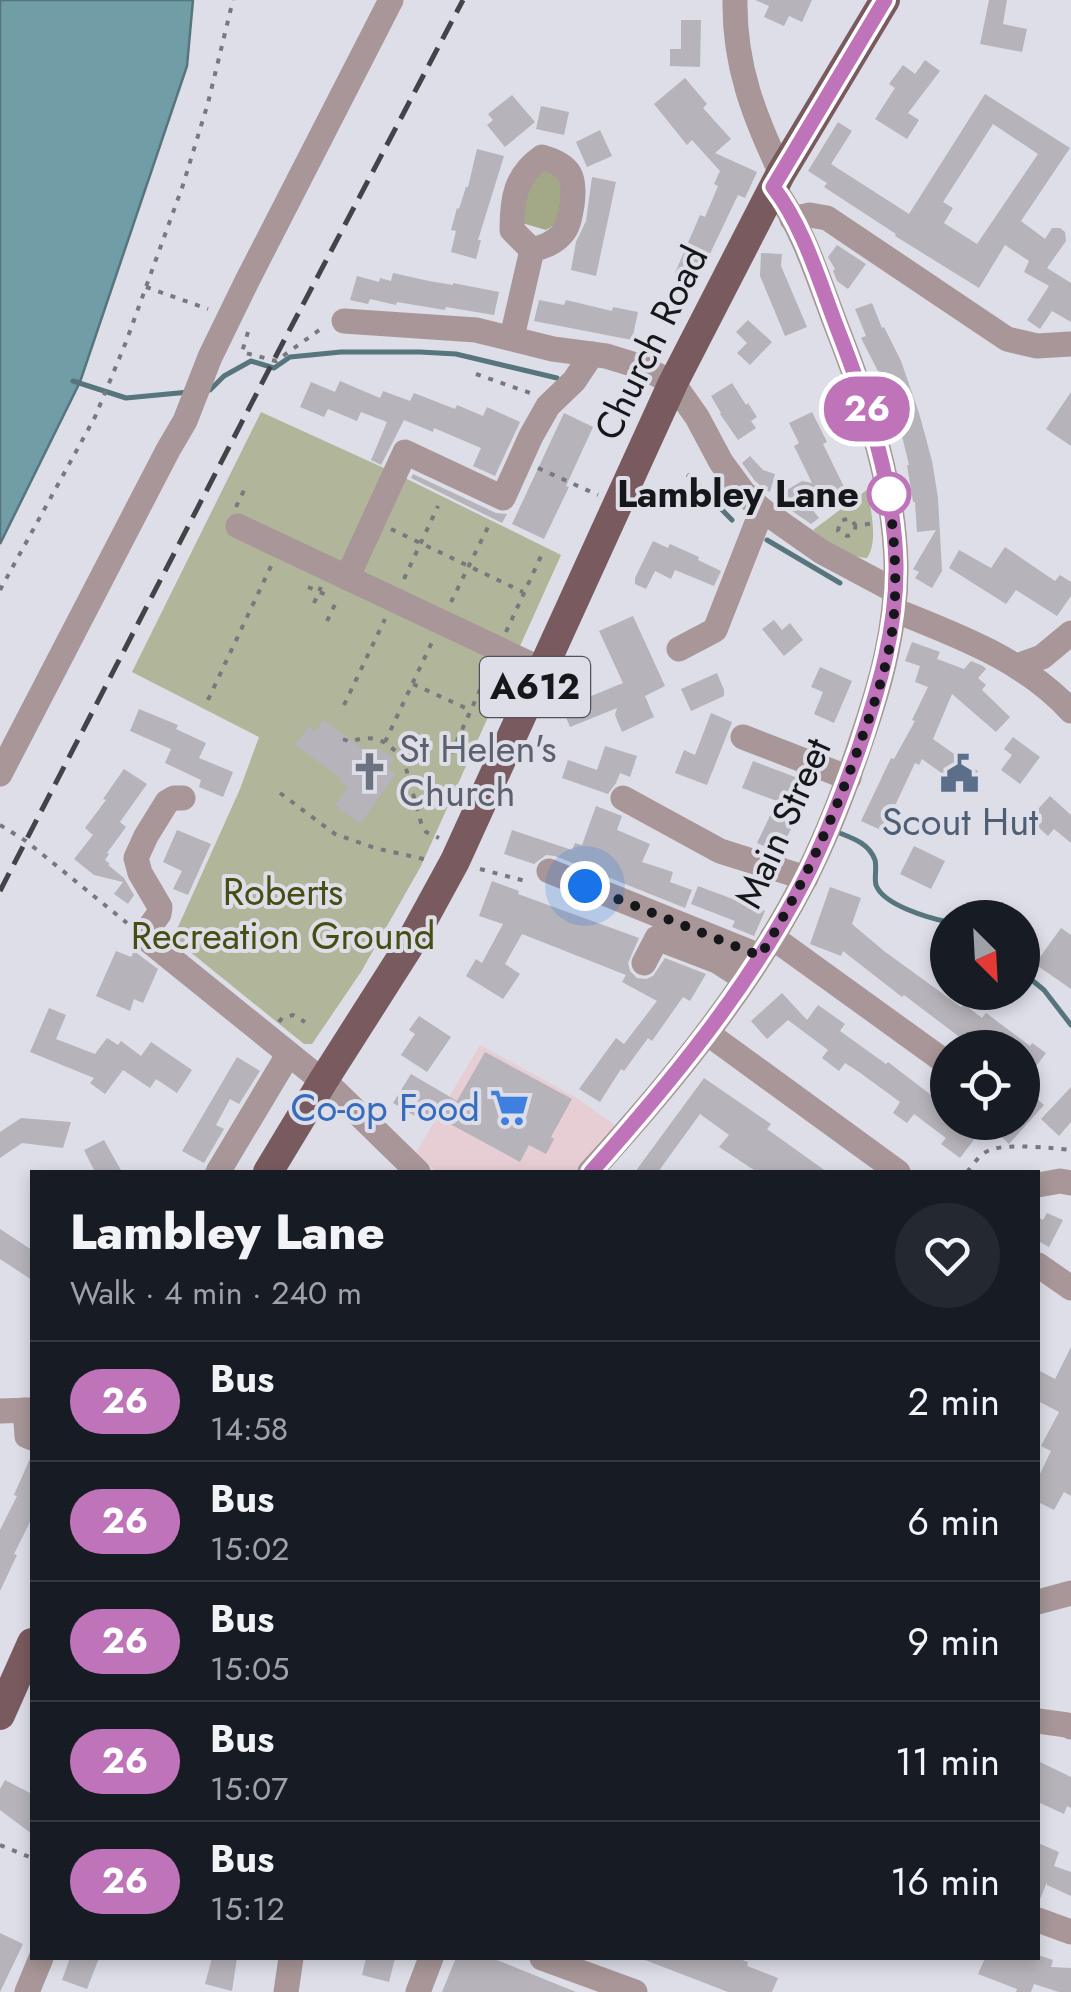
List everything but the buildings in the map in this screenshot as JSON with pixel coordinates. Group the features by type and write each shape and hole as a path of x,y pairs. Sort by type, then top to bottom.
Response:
{"main road":[{"name":"A612","path":"777,180 884,0"},
{"name":"Church Road","path":"269,1170 407,949 458,856 673,383 777,180"},
{"path":"0,1714 29,1659"}],"street":[{"path":"0,774 192,406 201,380 239,321 390,0"},
{"name":"Main Street","path":"592,1170 642,1116 707,1033 806,878 849,778 874,702 894,610 896,563 887,479 847,355 777,180 745,86 734,29 735,0"},
{"path":"792,219 819,215 828,218 1008,339 1037,346 1071,344"},
{"path":"512,338 532,250"},
{"path":"344,320 476,330 642,367 673,383 697,417 720,462 762,510 894,610 968,639 1017,666 1041,682 1071,711"},
{"path":"339,588 404,452 502,498 548,406 574,381 592,354"},
{"path":"680,650 715,630 762,510"},
{"path":"238,526 280,546 339,588 543,670"},
{"path":"1017,666 1042,657 1071,633"},
{"path":"743,737 849,778"},
{"path":"183,798 167,802 138,851 137,866 160,907 143,936 322,1081 416,1170"},
{"path":"623,798 720,851 806,878"},
{"path":"549,872 766,946 930,1052"},
{"path":"644,963 657,938 718,961 744,979"},
{"path":"707,1033 895,1170"},
{"path":"219,1170 288,1055"},
{"path":"1040,1185 1071,1183"},
{"path":"1040,1266 1071,1288"},
{"path":"12,1411 30,1437"},
{"path":"1040,1601 1071,1593"},
{"path":"1040,1721 1071,1728"},
{"path":"1040,1921 1071,1932"},
{"path":"286,1992 291,1960"},
{"path":"418,1992 430,1960"},
{"path":"547,1960 635,1992"}],"path":[{"path":"0,590 95,417 112,376 184,185 233,0"},
{"path":"145,287 239,321 247,337 242,352 276,361 329,323 344,320"},
{"path":"476,374 556,399"},
{"path":"520,460 617,504"},
{"path":"374,520 524,593"},
{"path":"208,700 280,546"},
{"path":"308,586 339,588 327,621"},
{"path":"413,684 470,710"},
{"path":"385,742 389,734"},
{"path":"343,738 350,742 376,738 400,756 426,832 458,856"},
{"path":"280,793 335,834 354,842 458,856"},
{"path":"0,825 26,841 143,936"},
{"path":"969,1170 992,1148 1071,1150"},
{"path":"0,1844 30,1857"}],"shaded area":[{"path":"480,1045 575,1097 631,1141 607,1170 435,1170 416,1153"}],"green space":[{"path":"543,166 561,171 563,196 558,219 546,230 522,223 525,179"},
{"name":"Roberts Recreation Ground","path":"261,412 561,555 421,866 361,972 312,1044 304,1044 173,938 259,737 132,672"},
{"path":"868,489 873,534 867,558 845,552 813,530"}],"water":[{"path":"0,0 193,0 187,66 80,382 0,544"}],"waterway":[{"path":"205,390 251,361 274,368 290,357 341,352 456,354 557,378"},
{"path":"73,381 126,398 189,392"},
{"path":"689,476 732,520"},
{"path":"767,540 840,583"},
{"path":"837,832 869,849 875,860 880,892 908,910 930,917"},
{"path":"1040,987 1071,1025"}],"railway":[{"path":"0,891 463,0"}],"bus line":[{"name":"26","path":"593,1170 642,1116 707,1033 794,899 849,778 884,667 893,627 896,563 887,479 874,430 807,252 773,187 885,0"}],"place":[{"name":"Lambley Lane","path":"889,494"},
{"name":"St Helen's Church","path":"369,771"},
{"name":"Scout Hut","path":"960,773"},
{"name":"Co-op Food","path":"510,1108"}],"route":[{"path":"585,886 760,956 806,878 849,778 874,702 893,627 896,563 889,494"}]}
